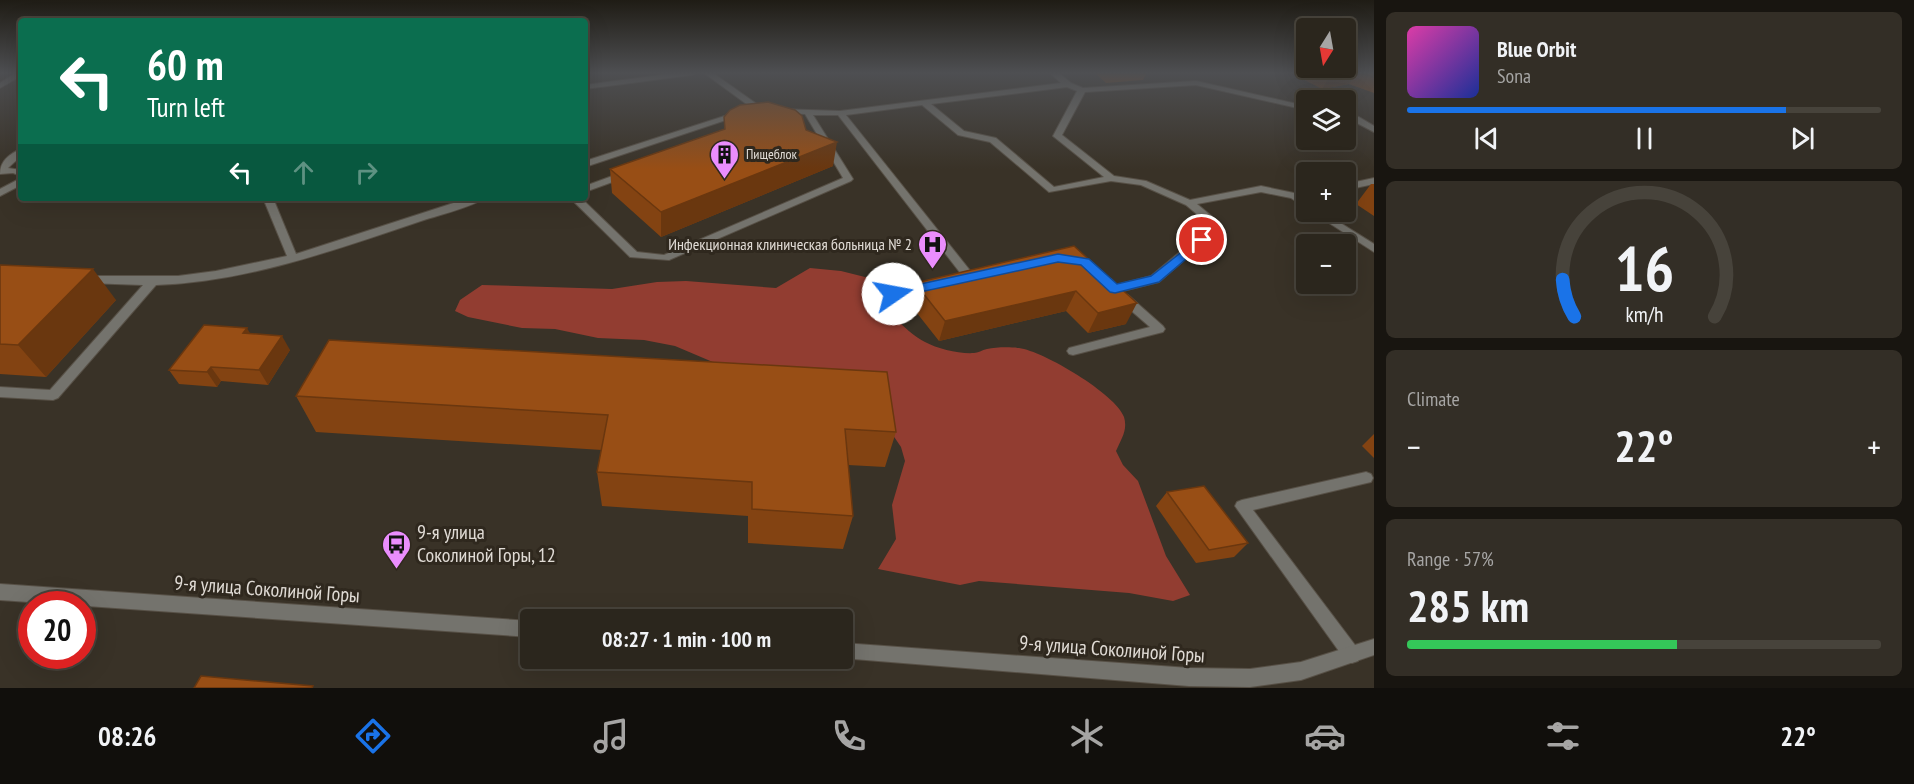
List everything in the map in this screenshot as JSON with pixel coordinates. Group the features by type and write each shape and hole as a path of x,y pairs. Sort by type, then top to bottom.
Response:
{"street":[{"path":"753,105 759,109"},
{"path":"588,163 723,124 759,109 840,113 906,105"},
{"path":"927,105 960,133 993,140 1052,190 1111,178 1143,183 1189,203 1217,226 1155,279 1115,289"},
{"path":"1074,105 1057,136 1111,178"},
{"path":"578,201 634,255 664,258 848,179 808,113"},
{"path":"840,113 964,279 991,273"},
{"path":"1356,119 1373,128"},
{"path":"0,171 8,161 18,154"},
{"path":"588,188 639,169"},
{"path":"0,171 18,172"},
{"path":"1356,185 1374,181"},
{"path":"0,193 18,184"},
{"path":"1189,203 1261,189 1294,196"},
{"path":"269,201 293,258"},
{"path":"70,278 152,282 215,274 293,258 470,201"},
{"path":"1332,222 1374,249"},
{"path":"1073,351 1159,329 1100,275"},
{"path":"0,392 53,395 152,282"},
{"path":"893,294 937,285"},
{"path":"1352,655 1242,507 1366,478"},
{"name":"9-я улица Соколиной Горы","path":"0,592 520,628"},
{"name":"9-я улица Соколиной Горы","path":"853,652 1189,677 1250,678 1301,671 1374,647"}],"shaded area":[{"path":"810,268 841,271 869,278 876,295 891,314 909,331 930,345 968,353 1003,347 1030,351 1078,375 1108,397 1118,408 1125,422 1116,451 1123,465 1138,481 1166,556 1190,595 1173,601 1129,593 979,581 960,585 878,569 896,539 892,505 905,461 901,447 865,394 734,371 675,346 644,340 598,338 555,329 522,328 468,317 455,311 460,300 482,285 612,289 657,282 686,281 776,288"}],"building":[{"path":"740,105 778,105 795,110 802,116 806,130 837,142 661,212 610,169 725,129 724,117 730,110"},
{"path":"1074,246 1137,303 1098,313 1076,291 945,321 915,283"},
{"path":"0,265 93,269 18,345 0,344"},
{"path":"204,325 247,328 243,333 282,336 259,370 211,367 207,372 169,370"},
{"path":"329,340 887,372 896,432 845,429 853,516 752,509 752,482 597,472 608,415 296,396"},
{"path":"1204,486 1248,543 1209,550 1167,492"},
{"path":"201,676 313,686 312,688 194,688"}],"place":[{"name":"Пищеблок","path":"725,180"},
{"name":"Инфекционная клиническая больница № 2","path":"933,270"},
{"name":"9-я улица Соколиной Горы, 12","path":"396,570"}],"route":[{"path":"893,294 1058,258 1085,261 1115,289 1155,279 1202,240"}]}
